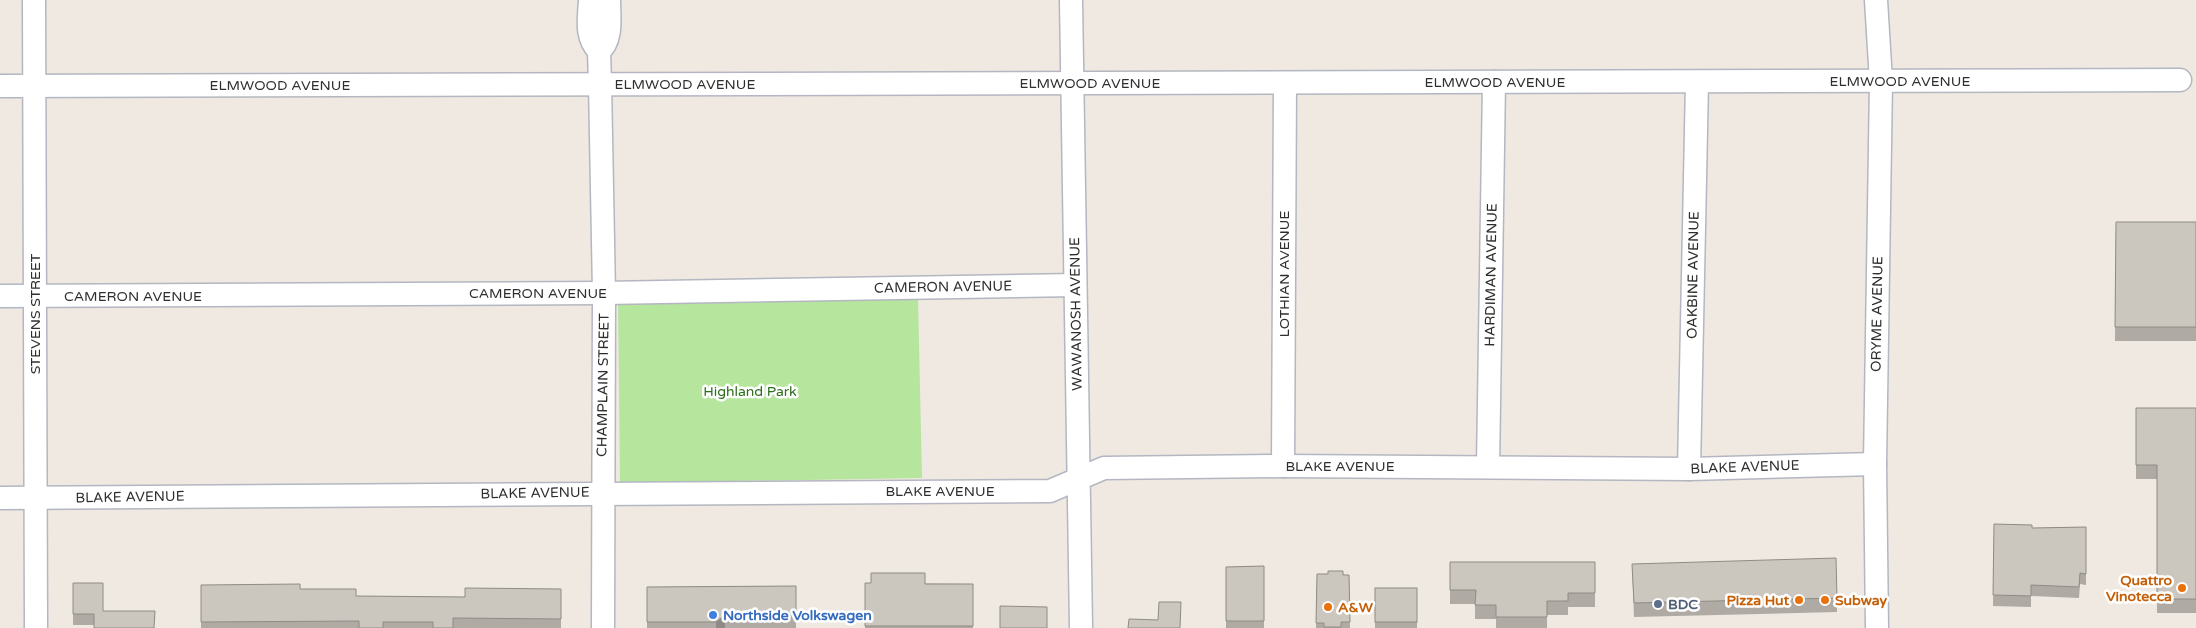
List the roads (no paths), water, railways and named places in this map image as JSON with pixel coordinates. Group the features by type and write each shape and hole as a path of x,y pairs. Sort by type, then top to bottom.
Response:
{"street":[{"name":"STEVENS STREET","path":"34,0 36,628"},
{"name":"CHAMPLAIN STREET","path":"590,0 589,36 593,46 599,52 600,84 604,292 603,628"},
{"name":"CHAMPLAIN STREET","path":"599,52 605,47 609,36 609,0"},
{"name":"WAWANOSH AVENUE","path":"1071,0 1081,628"},
{"name":"ORYME AVENUE","path":"1876,0 1881,81 1875,464 1877,628"},
{"name":"ELMWOOD AVENUE","path":"0,86 2180,80"},
{"name":"LOTHIAN AVENUE","path":"1283,466 1284,82"},
{"name":"HARDIMAN AVENUE","path":"1488,467 1494,82"},
{"name":"OAKBINE AVENUE","path":"1688,469 1697,82"},
{"name":"CAMERON AVENUE","path":"0,296 604,292 1075,285"},
{"name":"BLAKE AVENUE","path":"0,498 602,492 1050,491 1104,468 1283,466 1688,469 1875,464"}],"place":[{"name":"Quattro Vinotecca","path":"2182,588"},
{"name":"Pizza Hut","path":"1799,600"},
{"name":"Subway","path":"1825,600"},
{"name":"BDC","path":"1658,604"},
{"name":"A&W","path":"1328,607"},
{"name":"Northside Volkswagen","path":"713,615"}],"park label":[{"name":"Highland Park","path":"750,391"}]}
